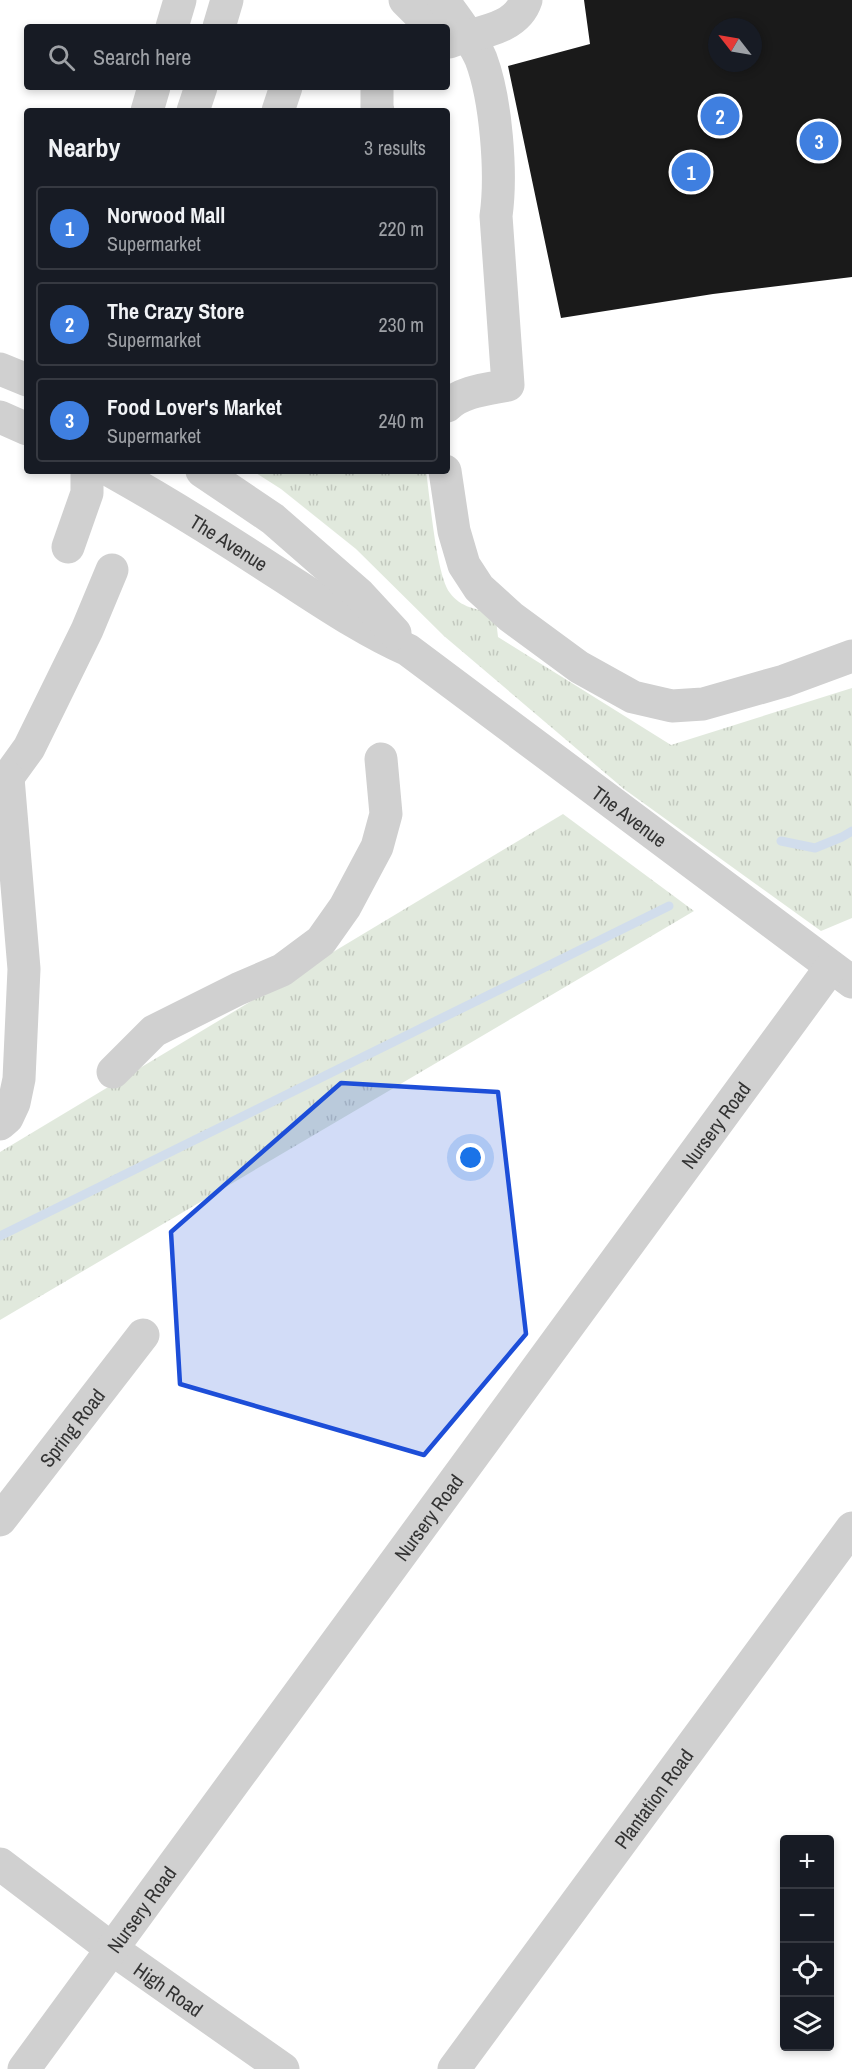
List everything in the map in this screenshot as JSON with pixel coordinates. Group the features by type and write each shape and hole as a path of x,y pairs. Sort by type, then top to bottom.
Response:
{"street":[{"path":"173,24 180,0"},
{"path":"220,24 227,0"},
{"path":"405,0 429,24"},
{"path":"443,0 449,24"},
{"path":"454,41 503,26 523,10 526,0"},
{"path":"450,26 454,41 480,57 492,104 499,194 496,216 508,385 470,393 450,403"},
{"path":"148,108 153,90"},
{"path":"195,108 200,90"},
{"path":"279,108 285,90"},
{"path":"377,90 378,108"},
{"path":"0,369 24,379"},
{"path":"0,417 24,428"},
{"path":"68,547 87,494 87,474"},
{"name":"The Avenue","path":"116,474 345,616 408,650 842,974"},
{"name":"The Avenue","path":"206,474 273,519 323,562 394,630 408,650"},
{"path":"445,474 454,531 464,565 479,588 512,617 579,667 633,697 672,706 704,704 784,681 852,656"},
{"path":"0,1124 7,1118 14,1103 19,1078 24,969 4,783 29,748 87,630 112,570"},
{"path":"113,1072 153,1031 238,988 282,970 321,941 345,907 377,848 386,814 381,759"},
{"name":"Nursery Road","path":"24,2069 842,974"},
{"name":"Spring Road","path":"0,1520 143,1335"},
{"name":"Plantation Road","path":"454,2069 852,1528"},
{"name":"High Road","path":"0,1864 112,1949 283,2069"}],"highlighted area":[{"path":"341,1083 498,1092 526,1334 424,1455 180,1384 171,1232"}],"green space":[{"path":"258,474 426,474 441,570 445,584 454,598 470,607 495,611 498,637 671,745 852,688 852,918 821,931 624,789 444,636 356,549 281,489"},
{"path":"563,814 694,911 0,1320 0,1152"}],"building":[{"path":"584,0 852,0 852,277 713,294 561,318 508,66 590,44"}],"waterway":[{"path":"781,841 815,848 852,831"},
{"path":"0,1236 669,906"}],"place":[{"name":"The Crazy Store","path":"720,116"},
{"name":"Food Lover's Market","path":"819,141"},
{"name":"Norwood Mall","path":"691,172"}]}
